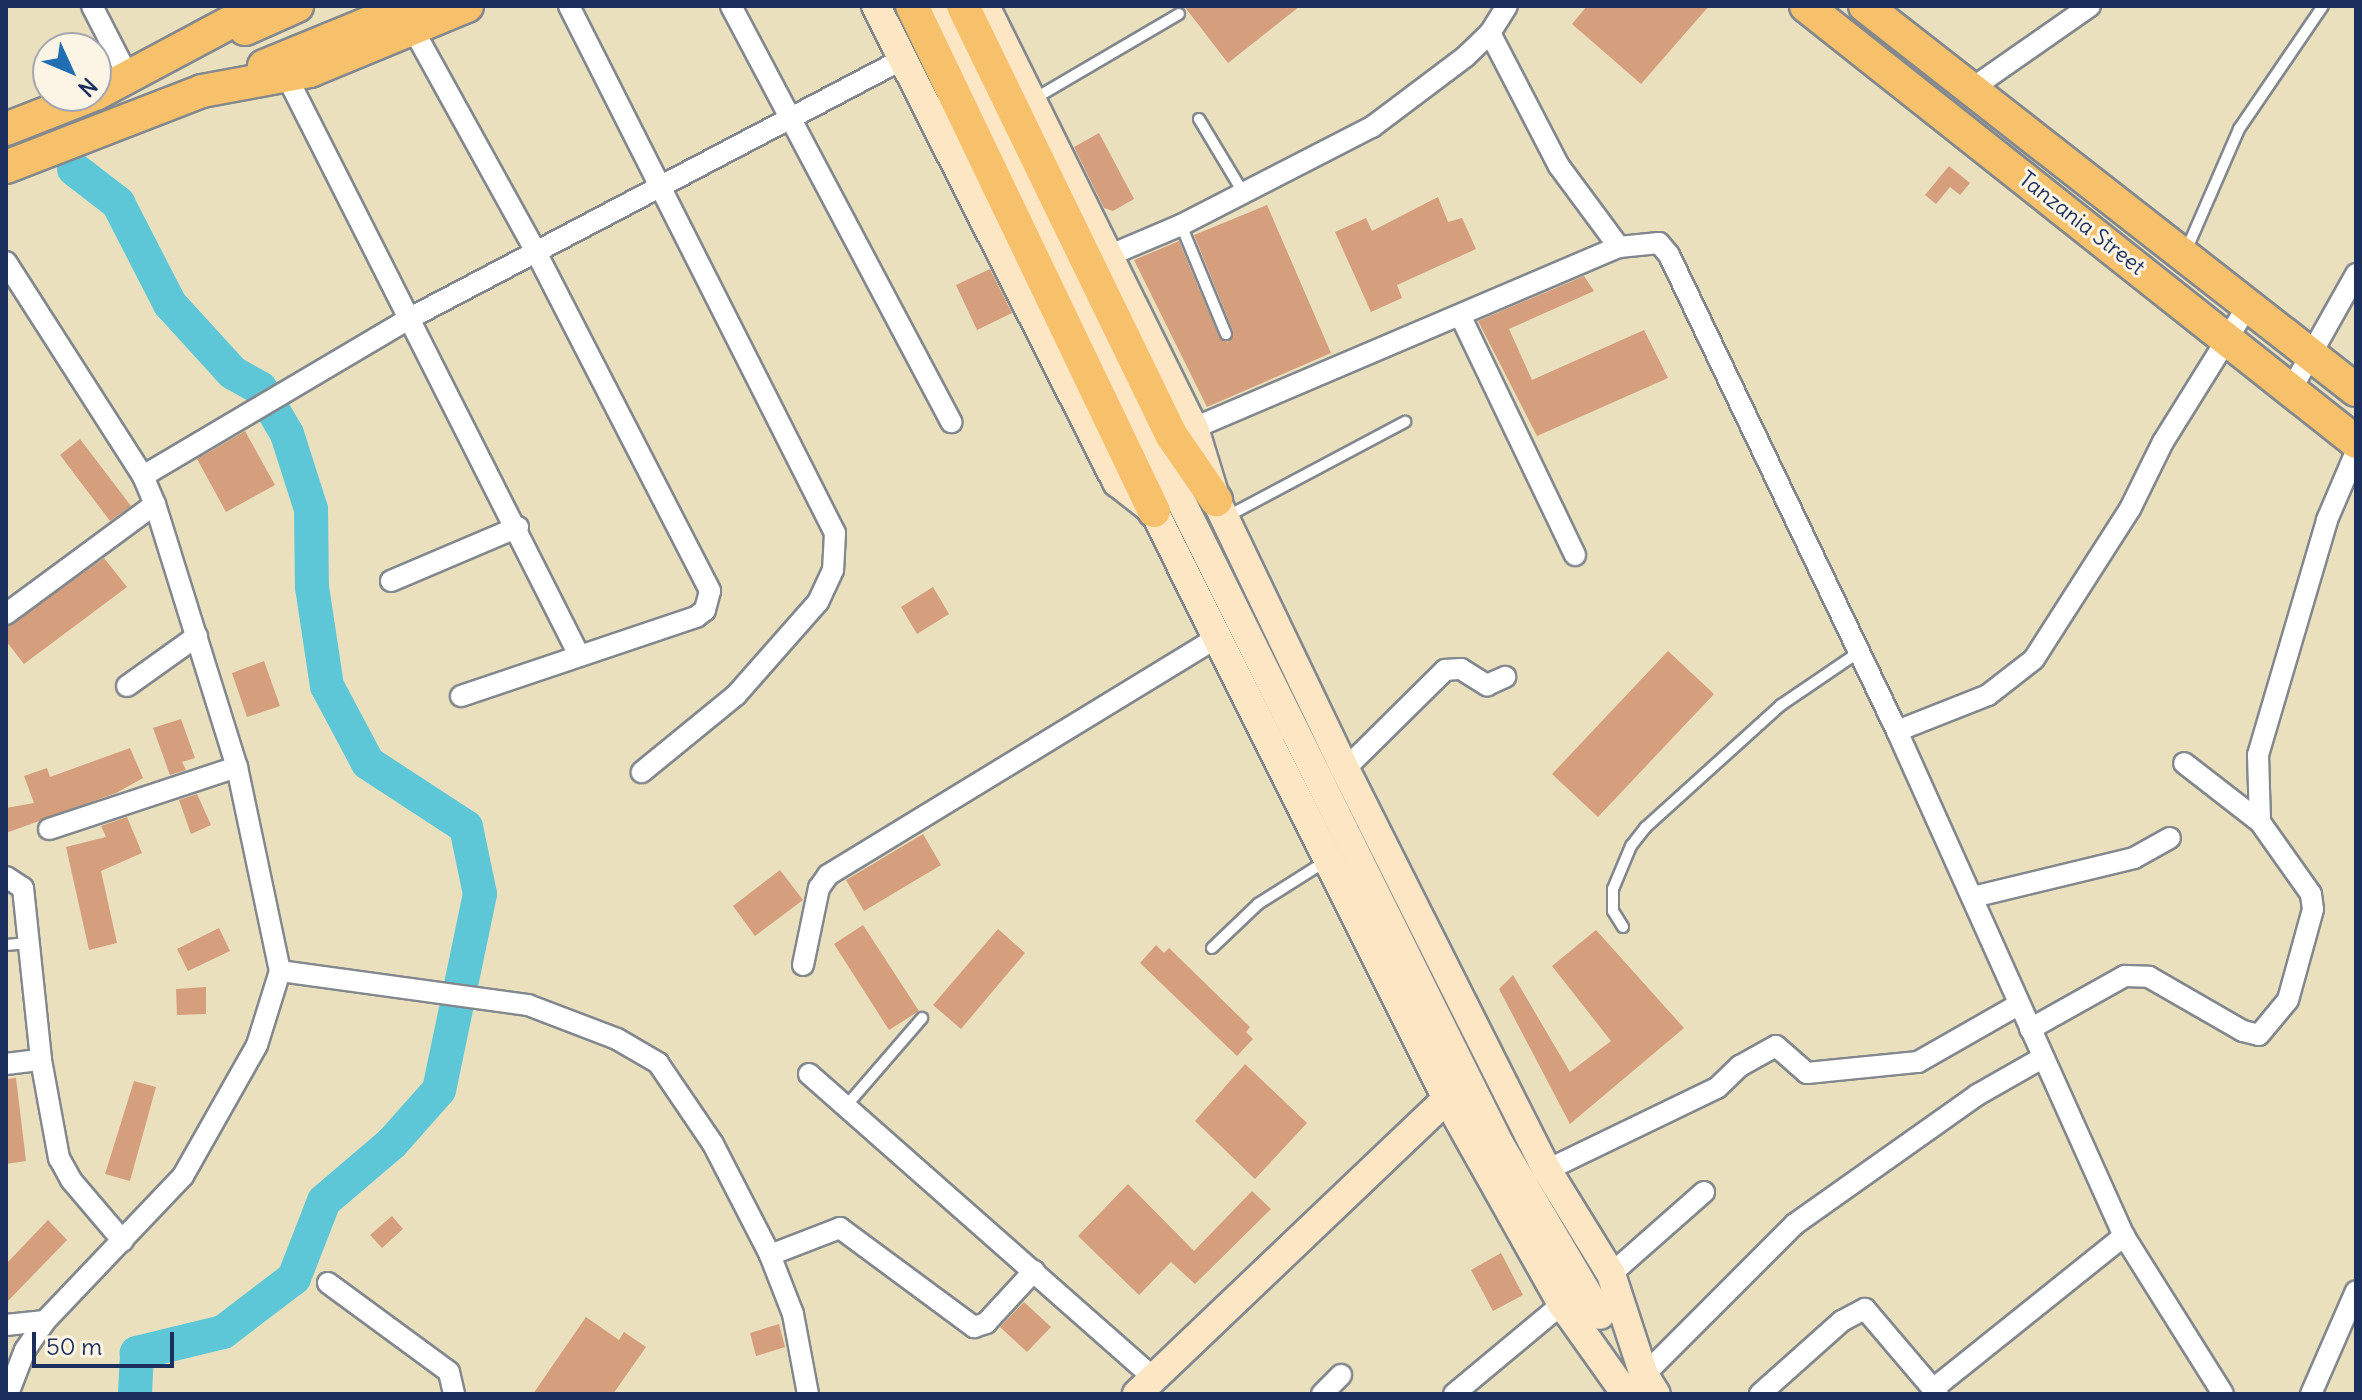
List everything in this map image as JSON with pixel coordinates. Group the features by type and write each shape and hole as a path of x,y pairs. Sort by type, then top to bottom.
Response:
{"main road":[{"path":"112,87 297,6"},
{"path":"6,167 202,91 412,17 467,6"},
{"path":"876,6 1117,482 1154,511"},
{"path":"912,6 1154,511 1447,1099 1562,1304 1637,1388"},
{"path":"936,6 1493,1131 1600,1315 1637,1388"},
{"path":"963,6 1172,436 1220,509 1345,769 1547,1170 1611,1274 1637,1388"},
{"path":"985,6 1194,428 1220,509"},
{"name":"Tanzania Street","path":"1806,6 2095,231 2225,340 2356,442"},
{"name":"Tanzania Street","path":"1865,6 2356,390"},
{"path":"130,80 258,7"},
{"path":"202,91 310,71 412,17"},
{"path":"1922,99 1942,66"},
{"path":"6,129 49,112"},
{"path":"1146,1386 1447,1099"}],"street":[{"path":"92,6 130,80"},
{"path":"569,6 835,533 833,570 818,602 736,695 642,772"},
{"path":"731,6 951,422"},
{"path":"1108,256 1181,225 1372,127 1429,89 1490,33 1507,6"},
{"path":"1971,89 2090,6"},
{"path":"412,17 710,591 705,610 696,617 461,696"},
{"path":"1490,33 1559,166 1619,247"},
{"path":"143,476 292,391 412,317 791,115 903,59"},
{"path":"286,75 412,317 579,655"},
{"path":"1194,428 1461,317 1619,247 1659,243 1669,255 1897,731 2124,1236 2223,1394"},
{"path":"6,262 13,288 143,476 155,504 237,767 280,971 257,1045 227,1104 183,1176 45,1321 25,1350 8,1394"},
{"path":"2291,390 2356,274"},
{"path":"1897,731 1988,695 2034,659 2130,509 2225,340 2247,307"},
{"path":"1461,317 1575,555"},
{"path":"2260,822 2258,755 2327,520 2356,452"},
{"path":"6,614 155,504"},
{"path":"391,581 518,527"},
{"path":"127,686 197,636"},
{"path":"803,965 819,888 828,875 1217,638"},
{"path":"1345,769 1452,667 1487,685 1505,677"},
{"path":"2030,1029 2125,976 2137,975 2207,1007 2243,1031 2259,1035 2272,1025 2288,1000 2313,909 2305,883 2260,822 2184,763"},
{"path":"49,829 237,767"},
{"path":"1973,897 2134,858 2170,838"},
{"path":"6,877 23,888 41,1060 63,1169 123,1241"},
{"path":"280,971 528,1005 577,1021 658,1063 713,1144 770,1255 793,1314 808,1394"},
{"path":"1547,1170 1717,1088 1740,1066 1776,1046 1807,1073 1918,1062 2018,1005"},
{"path":"1637,1388 1795,1224 1977,1095 2042,1058"},
{"path":"6,1064 41,1060"},
{"path":"809,1074 1034,1271 1146,1386"},
{"path":"1611,1274 1704,1192"},
{"path":"770,1255 840,1228 974,1327 986,1323 1034,1271"},
{"path":"1760,1394 1842,1321 1865,1309 1935,1392 2124,1236"},
{"path":"328,1283 449,1372 454,1394"},
{"path":"2311,1394 2356,1291"},
{"path":"1458,1393 1562,1304"},
{"path":"6,1325 45,1321"},
{"path":"1322,1394 1341,1375"}],"lane":[{"path":"2183,257 2239,129 2323,6"},
{"path":"1032,100 1179,14"},
{"path":"1199,119 1244,194"},
{"path":"1181,225 1226,334"},
{"path":"1220,509 1405,422"},
{"path":"1623,927 1613,911 1613,889 1631,846 1646,827 1781,705 1859,652"},
{"path":"1212,948 1258,904 1327,860"},
{"path":"6,945 31,943"},
{"path":"847,1105 922,1018"}],"building":[{"path":"1184,6 1300,6 1228,63"},
{"path":"1587,6 1709,6 1641,84 1572,24"},
{"path":"1099,133 1134,199 1113,211 1104,208 1074,147"},
{"path":"1949,166 1970,183 1960,195 1950,187 1936,204 1925,195"},
{"path":"1438,197 1448,222 1462,218 1476,249 1397,285 1402,298 1371,312 1335,232 1366,218 1372,231"},
{"path":"1267,205 1331,353 1207,407 1134,260 1179,241 1219,337 1228,342 1233,331 1194,235"},
{"path":"990,269 1012,313 977,330 956,285"},
{"path":"1584,276 1594,291 1509,329 1532,380 1644,330 1668,378 1537,436 1478,321"},
{"path":"245,431 275,485 226,512 197,459"},
{"path":"80,439 131,506 110,521 60,455"},
{"path":"104,558 127,587 24,664 6,641 6,627"},
{"path":"933,587 949,614 917,634 901,607"},
{"path":"1668,651 1714,694 1598,817 1552,774"},
{"path":"264,661 280,706 247,717 232,673"},
{"path":"181,719 195,758 182,762 186,770 170,775 153,728"},
{"path":"130,748 143,778 116,793 6,833 6,808 34,803 24,776 47,768 50,777"},
{"path":"197,794 211,825 191,834 179,800"},
{"path":"127,817 142,853 101,871 117,943 89,950 66,847 106,837 101,826"},
{"path":"923,834 941,865 864,911 846,880"},
{"path":"780,870 803,900 755,936 733,906"},
{"path":"863,925 919,1011 889,1030 834,944"},
{"path":"219,928 230,951 188,971 177,949"},
{"path":"998,929 1025,953 961,1029 933,1005"},
{"path":"1596,930 1684,1028 1570,1124 1499,989 1513,975 1570,1072 1611,1041 1552,966"},
{"path":"1156,945 1164,953 1169,948 1250,1027 1246,1032 1253,1039 1237,1056 1140,963"},
{"path":"206,987 206,1014 177,1015 176,989"},
{"path":"1245,1064 1307,1123 1255,1179 1195,1121"},
{"path":"16,1078 26,1161 6,1164 6,1079"},
{"path":"134,1081 156,1087 130,1181 105,1174"},
{"path":"1128,1184 1194,1251 1252,1191 1271,1209 1195,1284 1171,1262 1139,1295 1078,1236"},
{"path":"392,1216 403,1229 382,1248 370,1235"},
{"path":"48,1220 67,1240 6,1303 6,1264"},
{"path":"1501,1253 1523,1295 1493,1311 1471,1270"},
{"path":"1024,1302 1051,1327 1027,1352 1000,1327"},
{"path":"586,1317 619,1340 624,1332 646,1347 613,1394 533,1394"},
{"path":"779,1324 785,1347 756,1356 750,1333"}],"waterway":[{"path":"74,169 118,203 170,304 233,373 260,388 287,434 311,509 312,587 327,686 368,763 466,827 480,894 439,1090 392,1143 324,1201 294,1278 223,1332 137,1353 135,1394"}]}
